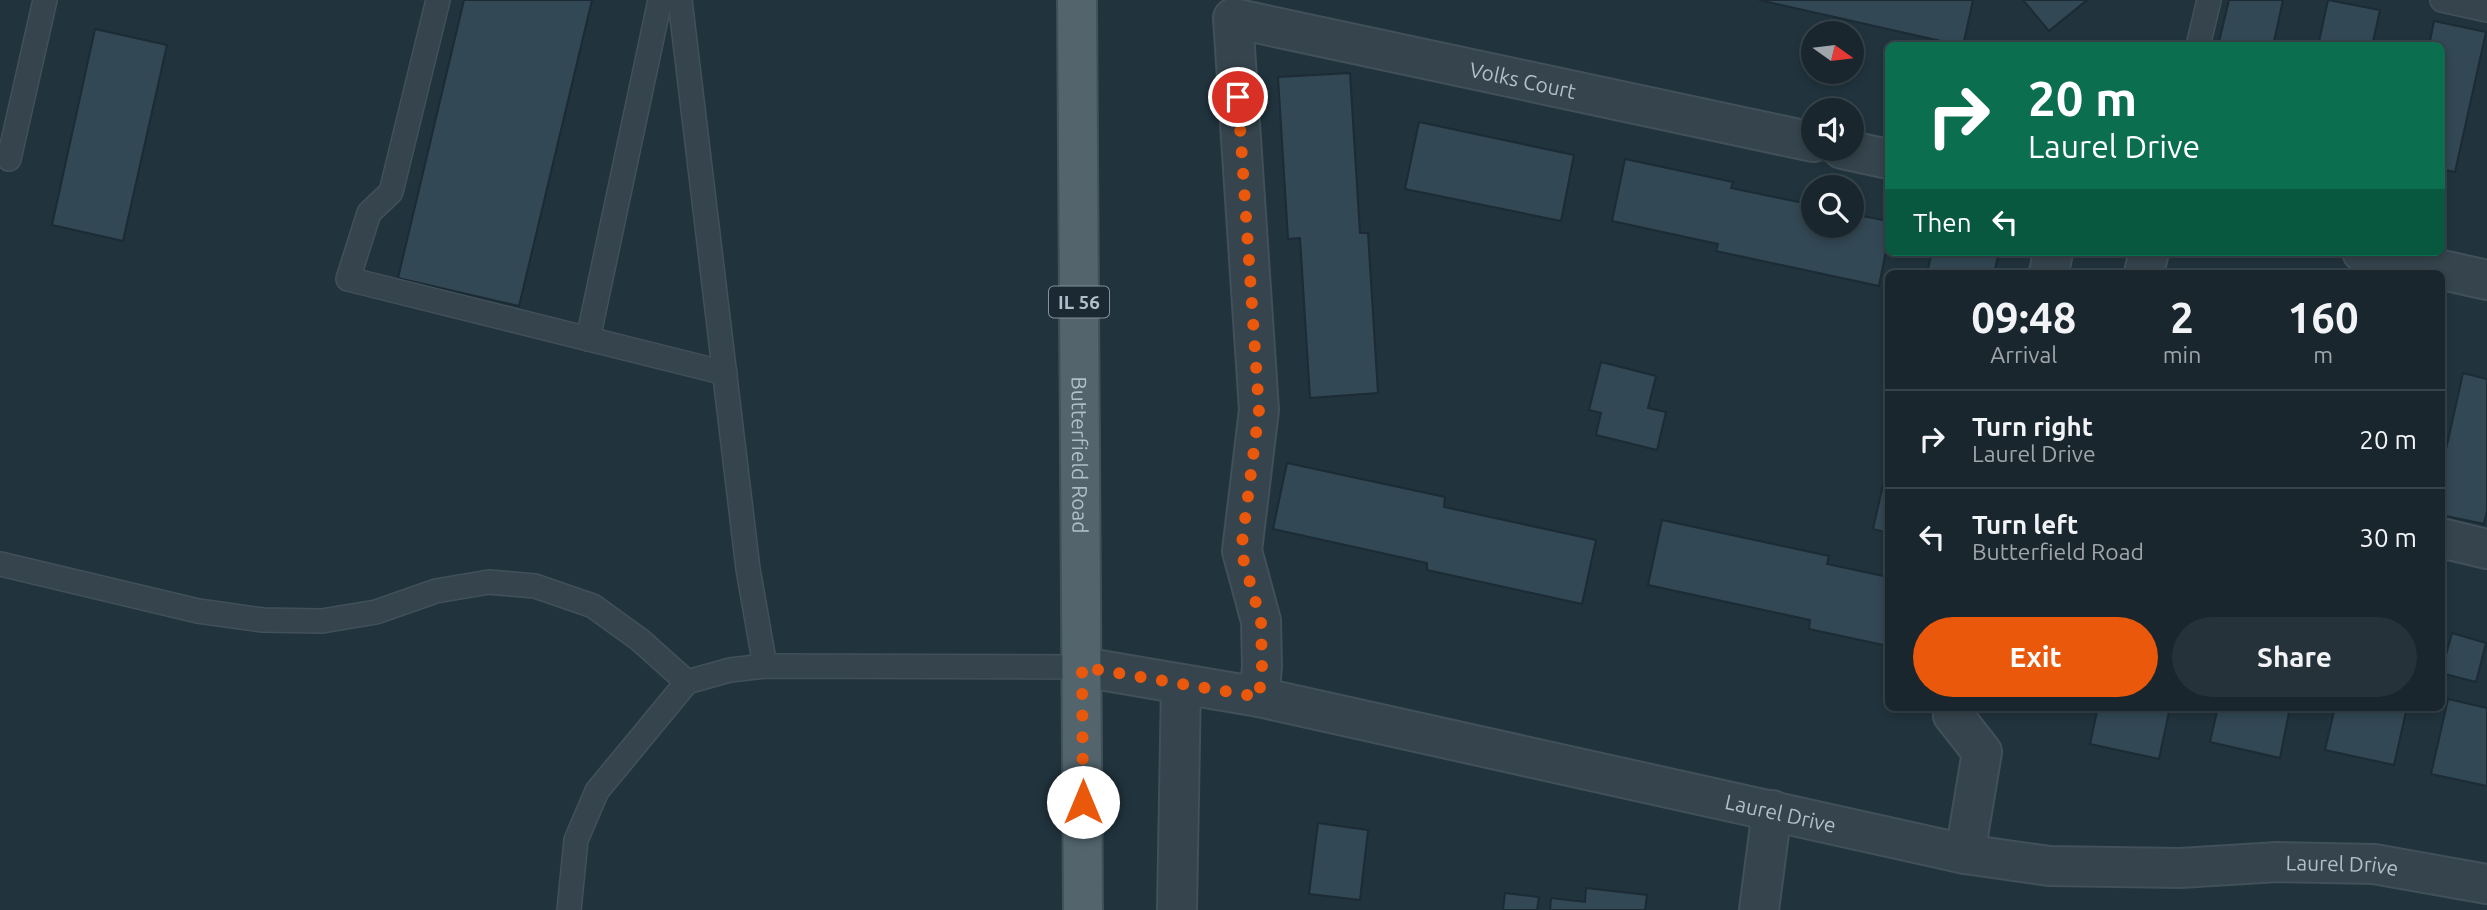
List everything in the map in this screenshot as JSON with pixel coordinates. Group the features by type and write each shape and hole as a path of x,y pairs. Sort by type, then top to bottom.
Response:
{"main road":[{"name":"Butterfield Road","path":"1077,0 1083,910"}],"street":[{"name":"Volks Court","path":"1259,697 1262,667 1261,621 1241,551 1259,410 1233,18 1801,139"},
{"path":"1864,154 1885,158"},
{"path":"2380,256 2442,270"},
{"path":"2445,271 2487,280"},
{"path":"2445,539 2487,549"},
{"name":"Laurel Drive","path":"1082,667 1259,697 1965,854 2062,866 2180,868 2278,862 2374,864 2487,884"},
{"path":"1177,910 1181,684"},
{"path":"1954,711 1954,715 1982,752 1965,854"},
{"path":"1759,910 1772,810"}],"lane":[{"path":"9,159 45,0"},
{"path":"438,0 391,192 369,213 348,279 725,373"},
{"path":"587,339 660,0"},
{"path":"680,0 748,569 765,666"},
{"path":"2199,42 2209,0"},
{"path":"2442,0 2487,10"},
{"path":"0,564 198,611 263,620 323,621 362,615 436,591 489,582 535,586 593,606 640,640 687,682"},
{"path":"569,910 576,841 597,791 687,682 730,670 765,666 1082,667"}],"building":[{"path":"464,0 592,0 519,306 398,278"},
{"path":"1759,0 1973,0 1964,42 1945,42 1864,24 1864,21 1852,21"},
{"path":"2023,0 2087,0 2049,31"},
{"path":"2229,0 2283,0 2274,42 2219,42"},
{"path":"2328,0 2380,10 2373,42 2319,42"},
{"path":"2434,21 2486,32 2455,172 2445,170 2445,42 2430,42"},
{"path":"95,29 167,45 123,241 52,225"},
{"path":"1350,73 1360,233 1368,233 1378,393 1310,398 1300,238 1288,239 1278,77"},
{"path":"1419,122 1574,155 1561,221 1405,189"},
{"path":"1625,159 1733,182 1731,188 1801,203 1801,238 1864,238 1864,216 1885,220 1885,256 1879,286 1716,251 1718,244 1612,221"},
{"path":"1931,256 1998,256 1995,270 1928,270"},
{"path":"1601,362 1656,376 1648,408 1666,412 1657,450 1596,435 1601,413 1589,410"},
{"path":"2463,373 2487,379 2487,511 2484,524 2445,516 2445,454"},
{"path":"1287,463 1445,497 1444,507 1596,540 1582,604 1427,570 1427,563 1273,529"},
{"path":"1885,476 1885,532 1873,529"},
{"path":"1662,520 1829,556 1827,564 1885,576 1885,645 1809,629 1810,620 1648,585"},
{"path":"2452,633 2486,643 2476,682 2445,674 2445,658"},
{"path":"2448,699 2487,708 2487,786 2431,774"},
{"path":"2097,711 2169,711 2159,759 2090,744"},
{"path":"2217,711 2289,711 2280,758 2210,742"},
{"path":"2334,711 2406,711 2394,765 2325,750"},
{"path":"1318,823 1368,830 1360,900 1309,894"},
{"path":"1586,888 1647,895 1645,910 1550,910 1551,898 1585,902"},
{"path":"1505,893 1539,897 1537,910 1503,910"}],"route":[{"path":"1083,802 1082,667 1259,697 1262,667 1261,621 1241,551 1259,410 1238,97"}]}
